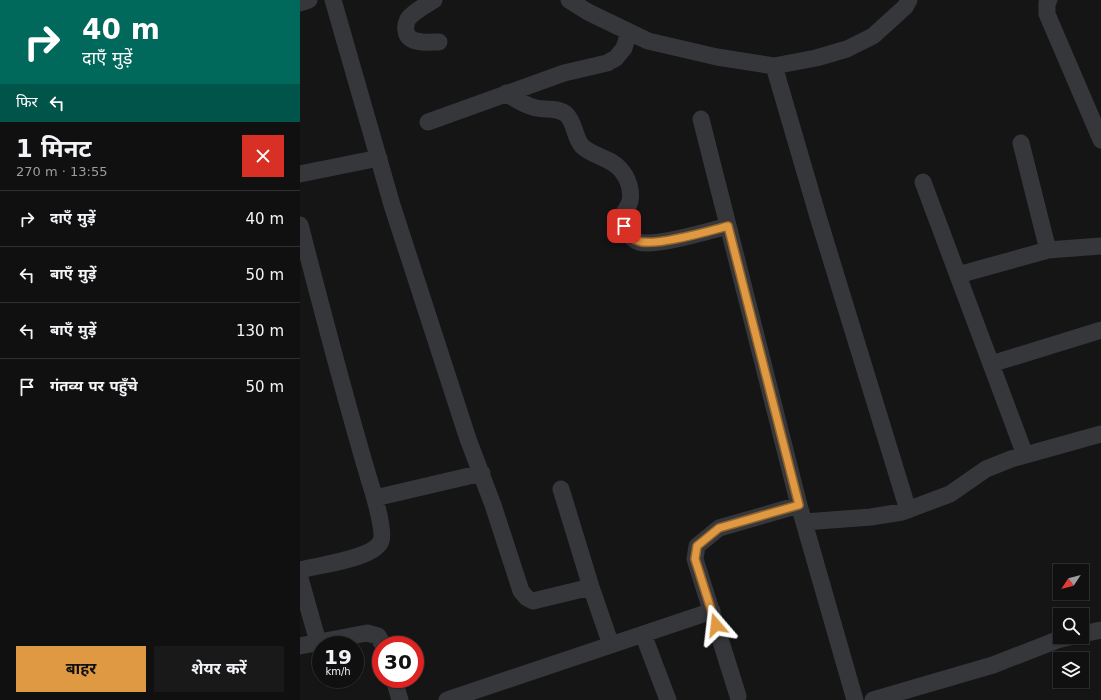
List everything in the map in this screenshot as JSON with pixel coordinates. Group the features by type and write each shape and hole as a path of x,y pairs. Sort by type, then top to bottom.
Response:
{"street":[{"path":"300,3 309,0"},
{"path":"333,0 379,158 468,439 482,473 521,591 527,598 533,601 591,587"},
{"path":"434,0 408,19 405,26 406,34 411,40 419,42 439,42"},
{"path":"569,0 588,12 648,41 717,57 774,66 816,58 847,49 873,36 905,7 909,0"},
{"path":"1049,0 1047,3 1047,14 1101,140"},
{"path":"428,122 564,73 606,63 616,58 624,48 630,32"},
{"path":"774,66 819,220 908,510"},
{"path":"506,93 522,104 537,108 556,109 566,114 570,120 576,137 582,145 590,153 609,160 620,168 627,178 630,189 630,201 623,216 624,226 629,235 638,241 652,243 728,226"},
{"path":"700,119 799,505 855,700"},
{"path":"1021,143 1048,250"},
{"path":"300,174 379,158"},
{"path":"924,182 1025,455"},
{"path":"300,225 337,369 375,498 381,530 381,541 374,549 364,555 300,570"},
{"path":"958,275 1048,250 1101,246"},
{"path":"991,364 1101,330"},
{"path":"804,522 871,517 908,510 950,494 986,469 1025,455 1101,434"},
{"path":"375,498 482,473"},
{"path":"561,489 591,587 611,645"},
{"path":"738,696 695,559 697,546 719,528 799,505"},
{"path":"300,578 316,636"},
{"path":"447,700 712,611"},
{"path":"1089,633 1101,630"},
{"path":"351,636 367,633 378,636"},
{"path":"643,634 668,700"},
{"path":"873,700 993,665 1053,642"},
{"path":"300,646 312,643"},
{"path":"397,688 400,700"}],"route":[{"path":"624,226 629,235 638,241 652,243 728,226 799,505 719,528 707,536 697,546 695,559 716,625"}]}
